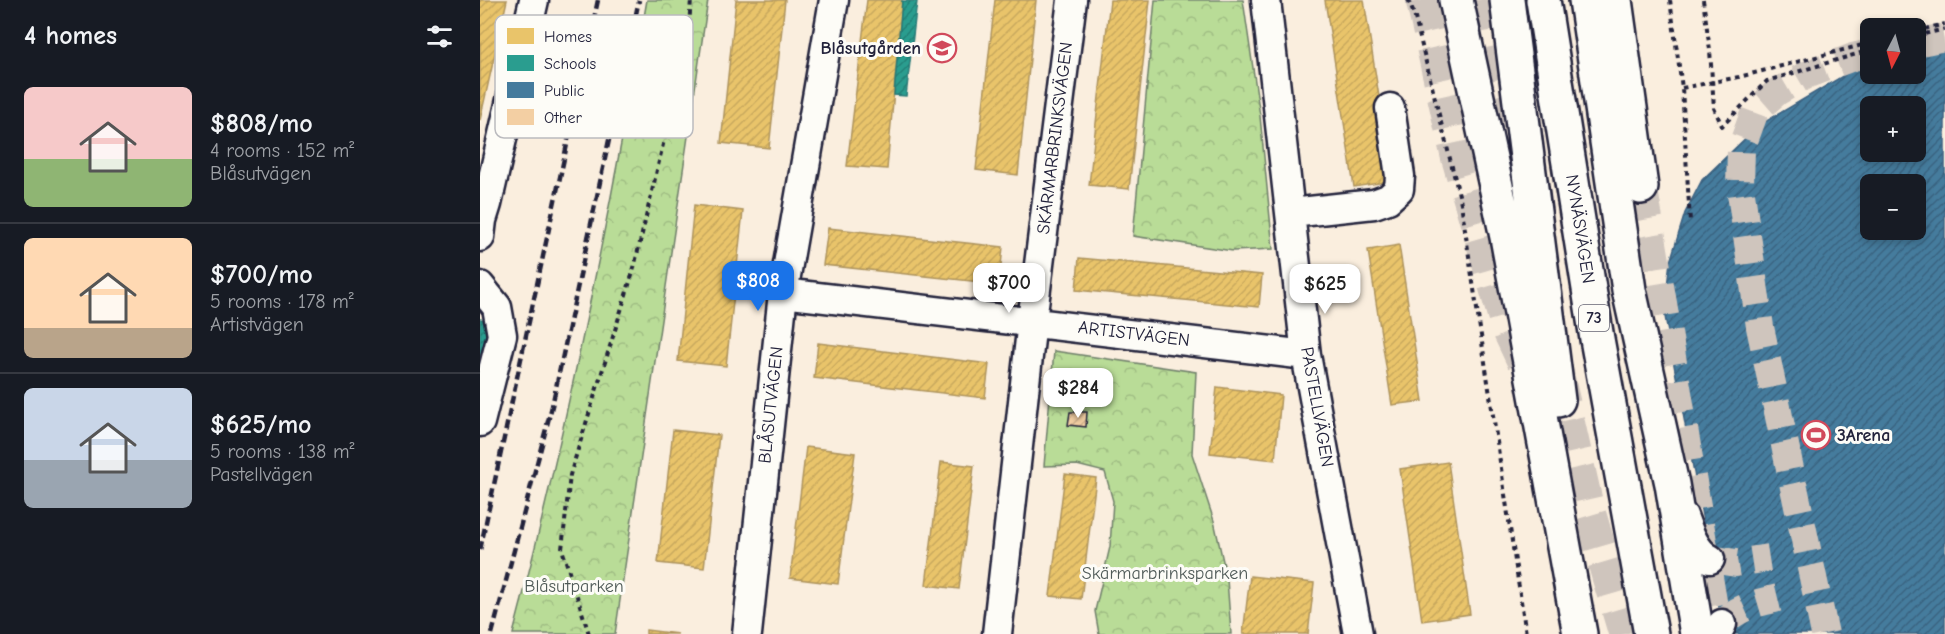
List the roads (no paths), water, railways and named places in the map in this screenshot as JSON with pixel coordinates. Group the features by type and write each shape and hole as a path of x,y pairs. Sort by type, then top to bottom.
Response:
{"highway":[{"path":"1456,0 1508,237 1580,634"},
{"path":"1507,0 1586,634"},
{"name":"NYNÄSVÄGEN","path":"1544,0 1597,339 1652,634"},
{"path":"1586,0 1629,290 1672,484 1712,631"},
{"path":"1615,0 1641,187"}],"street":[{"path":"530,15 534,0"},
{"name":"BLÅSUTVÄGEN","path":"747,634 783,293 834,0"},
{"name":"SKÄRMARBRINKSVÄGEN","path":"997,634 1032,321 1072,0"},
{"name":"PASTELLVÄGEN","path":"1266,0 1306,355 1358,634"},
{"path":"1291,213 1374,204 1388,199 1399,189 1400,176 1390,108"},
{"path":"480,237 484,203 500,138"},
{"path":"480,286 497,307 502,335 480,422"},
{"name":"ARTISTVÄGEN","path":"783,293 1306,355"},
{"path":"1672,484 1695,544 1704,556 1710,558"}],"tunnel":[{"path":"1422,0 1457,156 1507,327 1524,363"},
{"path":"1476,0 1493,90 1523,222"},
{"path":"1926,41 1945,37"},
{"path":"1825,634 1760,327 1740,186 1741,149 1755,111 1777,92 1806,75 1860,55"},
{"path":"1641,187 1716,634"},
{"path":"1557,372 1587,505 1625,634"},
{"path":"1710,559 1736,563 1769,558"},
{"path":"1722,624 1734,613 1778,598"}],"railway":[{"path":"595,15 598,0"},
{"path":"636,15 639,0"},
{"path":"480,550 568,138"},
{"path":"492,634 552,406 609,138"}],"place":[{"name":"Blåsutgården","path":"942,48"},
{"name":"3Arena","path":"1816,435"}],"park label":[{"name":"Skärmarbrinksparken","path":"1165,573"},
{"name":"Blåsutparken","path":"574,586"}]}
